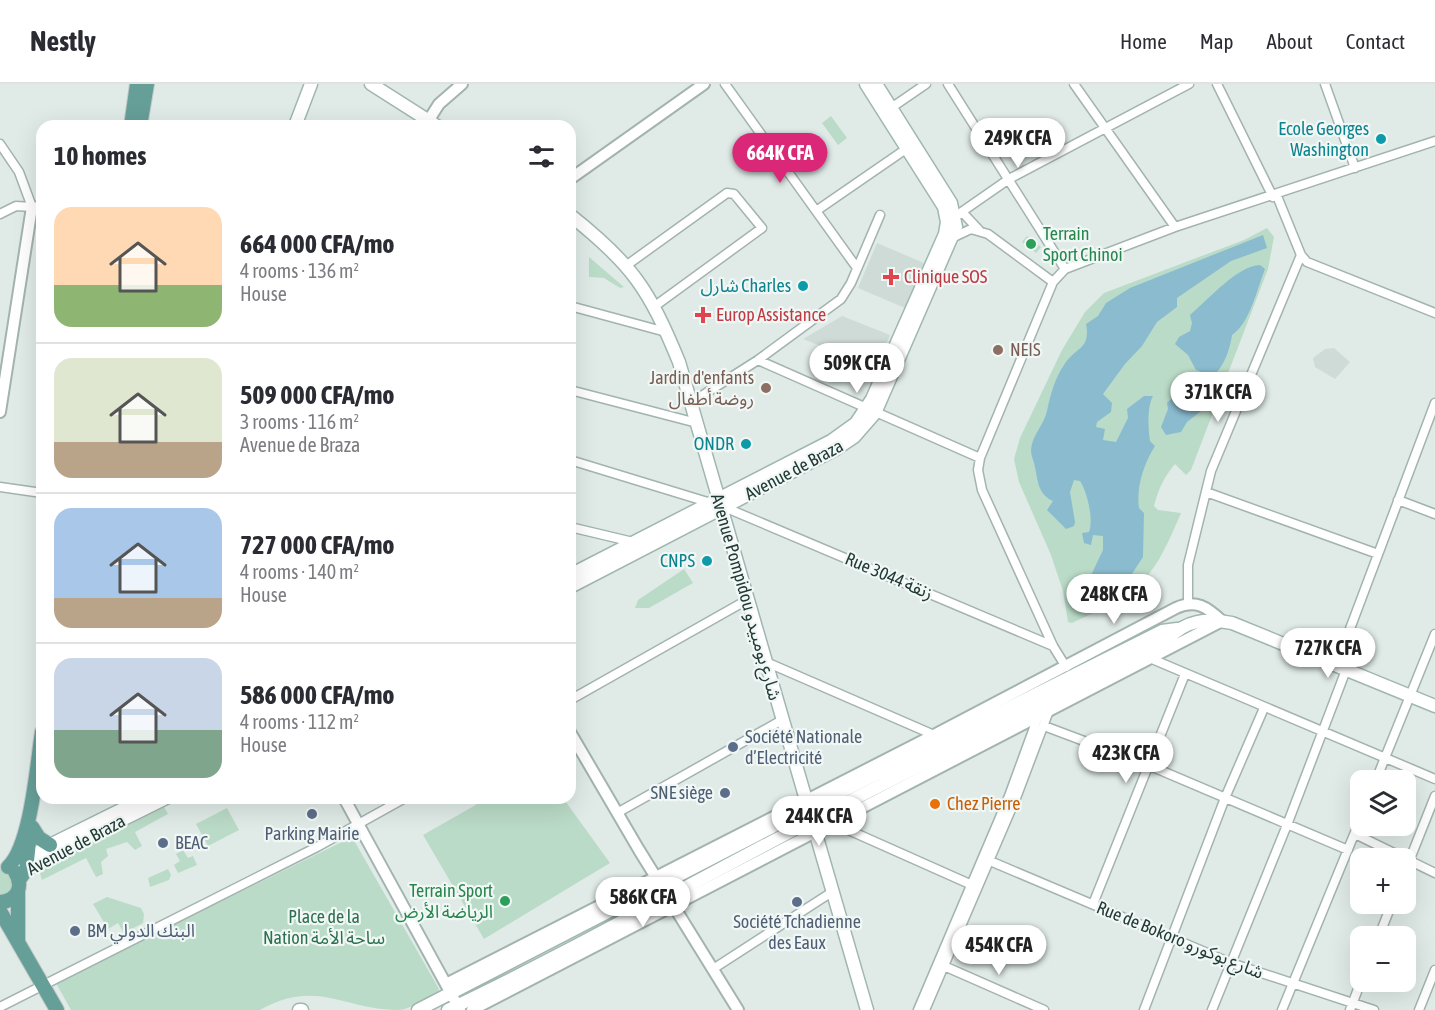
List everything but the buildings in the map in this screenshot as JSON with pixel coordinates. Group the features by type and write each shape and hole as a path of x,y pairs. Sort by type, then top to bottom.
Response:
{"main road":[{"path":"132,120 137,84"},
{"path":"141,120 147,84"},
{"path":"297,120 311,84"},
{"path":"371,84 424,120"},
{"name":"Avenue de Braza","path":"576,572 633,542 836,449 854,437 870,411 954,237 955,217 938,198 866,84"},
{"path":"876,84 951,203 955,217"},
{"name":"Avenue de Braza","path":"870,411 945,234 955,217"},
{"name":"Avenue Pompidou شارع بومبيدو","path":"576,220 627,265 655,306 692,402 719,504 867,1010"},
{"name":"Avenue de Braza","path":"576,584 719,504"},
{"path":"453,1001 658,880 1162,631 1177,629 1201,620 1222,621 1253,631 1435,706"},
{"path":"418,1010 453,1001 671,902 814,827 1045,712 1168,639 1177,629"},
{"path":"0,902 10,900 32,803 36,775"},
{"path":"18,940 16,872 32,827 36,804"},
{"name":"Avenue de Braza","path":"16,872 50,845 133,804"},
{"name":"Avenue de Braza","path":"16,872 154,804"},
{"path":"32,827 43,842 50,845"},
{"path":"0,911 57,1010"}],"street":[{"path":"432,120 439,104 462,84"},
{"path":"576,175 704,84"},
{"path":"724,84 857,268"},
{"path":"891,108 926,84"},
{"path":"948,84 1065,269"},
{"path":"1074,84 1175,227"},
{"path":"979,231 955,217 1009,179 1189,84"},
{"path":"1216,84 1275,196 1300,255 1307,262 1435,313"},
{"path":"1325,84 1355,168"},
{"path":"1066,667 1053,646 982,490 978,470 980,458 1053,282 1065,269 1175,227 1275,196 1435,141"},
{"path":"0,144 19,172 36,206"},
{"path":"816,211 906,149"},
{"path":"627,265 727,193 734,194 762,228 760,232 655,306"},
{"path":"0,214 16,206 36,208"},
{"path":"0,412 1,395 36,213"},
{"path":"692,402 758,360 841,298 880,215"},
{"path":"954,237 971,229 988,234 1053,282"},
{"path":"1188,603 1188,565 1212,471 1300,255"},
{"path":"576,308 666,332"},
{"path":"758,360 980,458"},
{"path":"576,392 697,423"},
{"path":"1212,1010 1324,732 1341,668 1378,554 1435,403"},
{"name":"Rue 3044 زنقة","path":"576,462 719,504 1053,646"},
{"path":"0,487 36,492"},
{"path":"1206,492 1378,554"},
{"path":"1398,500 1435,514"},
{"path":"576,528 633,542"},
{"path":"576,697 747,600"},
{"path":"808,804 934,735 1188,603 1201,604 1222,621 835,824 814,827"},
{"path":"1380,770 1435,634"},
{"path":"1152,659 1435,779"},
{"path":"766,662 934,735"},
{"path":"1093,904 1185,674"},
{"path":"1144,1010 1226,798 1264,708"},
{"path":"1045,712 1148,765 1348,850"},
{"path":"925,1010 990,861 1045,712"},
{"path":"918,1010 1045,712"},
{"path":"617,813 782,720"},
{"path":"576,742 738,1010"},
{"path":"1414,848 1435,796"},
{"path":"347,804 453,1001"},
{"path":"0,1007 357,826 395,804"},
{"path":"835,824 972,885"},
{"path":"1282,1010 1354,836"},
{"path":"1359,836 1384,848"},
{"name":"Rue de Bokoro شارع بوكورو","path":"990,861 1231,963 1351,1006 1374,1010"},
{"path":"1416,864 1435,873"},
{"path":"713,969 832,892"},
{"path":"472,1010 671,902"},
{"path":"944,966 1044,1010"},
{"path":"1419,1010 1435,970"},
{"path":"1351,1006 1357,992"}],"shaded area":[{"name":"Clinique SOS","path":"877,243 924,263 905,308 858,288"},
{"name":"Clinique SOS","path":"842,316 890,335 877,368 803,339"},
{"path":"1334,348 1350,362 1335,379 1315,367 1313,358 1325,349"}],"green space":[{"path":"831,116 847,138 838,145 822,123"},
{"path":"1267,228 1274,237 1268,269 1191,470 1186,475 1175,464 1160,489 1154,506 1158,510 1181,513 1166,547 1153,569 1127,595 1072,623 1068,622 1063,591 1051,555 1019,482 1014,459 1020,438 1062,350 1085,312 1104,293 1244,240"},
{"name":"Terrain Sport Chinoi","path":"1027,236 1041,247 1036,253 1022,242"},
{"path":"589,257 624,287 620,288 604,278 589,277"},
{"path":"684,569 693,583 649,608 635,608 638,600"},
{"name":"Terrain Sport الرياضة الأرض","path":"477,804 567,804 610,863 484,939 423,835"},
{"path":"163,805 168,814 135,832 142,846 135,850 127,842 106,849 108,856 101,862 103,874 96,877 86,858 42,880 39,870"},
{"path":"227,808 239,830 208,846 196,824"},
{"name":"Place de la Nation ساحة الأمة","path":"352,837 439,989 437,994 413,1006 399,1010 379,1009 330,998 298,996 260,1010 71,1010 56,983"},
{"path":"183,850 188,858 193,856 197,865 178,873 174,865 180,861 176,854"},
{"path":"0,869 10,872 15,890 0,900"},
{"path":"168,869 171,875 169,880 150,887 148,878"},
{"path":"107,897 141,908 144,914 143,923 124,933 118,923 108,929 93,904"}],"water":[{"path":"1263,235 1267,248 1231,261 1177,298 1177,307 1157,322 1142,346 1125,364 1103,394 1112,403 1111,412 1097,422 1096,427 1105,429 1103,440 1116,442 1128,418 1127,409 1144,396 1153,396 1148,424 1150,441 1155,446 1144,468 1138,500 1139,508 1144,513 1143,557 1128,580 1113,590 1109,601 1095,599 1085,588 1103,550 1103,536 1093,535 1091,545 1084,543 1082,533 1089,532 1091,520 1083,486 1080,481 1074,480 1070,492 1075,522 1074,526 1066,529 1047,510 1053,501 1044,495 1040,487 1031,454 1058,376 1068,359 1084,344 1086,324 1098,316 1106,303 1130,288"},
{"path":"1260,265 1265,269 1252,305 1244,322 1232,335 1223,363 1212,376 1196,370 1188,355 1175,344 1179,337 1190,331 1192,323 1190,315 1233,277 1251,267"},
{"path":"1191,392 1203,397 1197,403 1201,411 1187,422 1181,432 1166,435 1161,427 1168,409 1167,403 1174,396 1185,397"}],"place":[{"name":"Ecole Georges Washington","path":"1381,139"},
{"name":"Terrain Sport Chinoi","path":"1031,244"},
{"name":"Clinique SOS","path":"891,277"},
{"name":"شارل Charles","path":"803,286"},
{"name":"Europ Assistance","path":"703,315"},
{"name":"NEIS","path":"998,350"},
{"name":"Jardin d'enfants روضة أطفال","path":"766,388"},
{"name":"ONDR","path":"746,444"},
{"name":"CNPS","path":"707,561"},
{"name":"Société Nationale d’Electricité","path":"733,747"},
{"name":"SNE siège","path":"725,793"},
{"name":"Chez Pierre","path":"935,804"},
{"name":"Parking Mairie","path":"312,814"},
{"name":"BEAC","path":"163,843"},
{"name":"Terrain Sport الرياضة الأرض","path":"505,901"},
{"name":"Société Tchadienne des Eaux","path":"797,902"},
{"name":"BM البنك الدولي","path":"75,931"}]}
